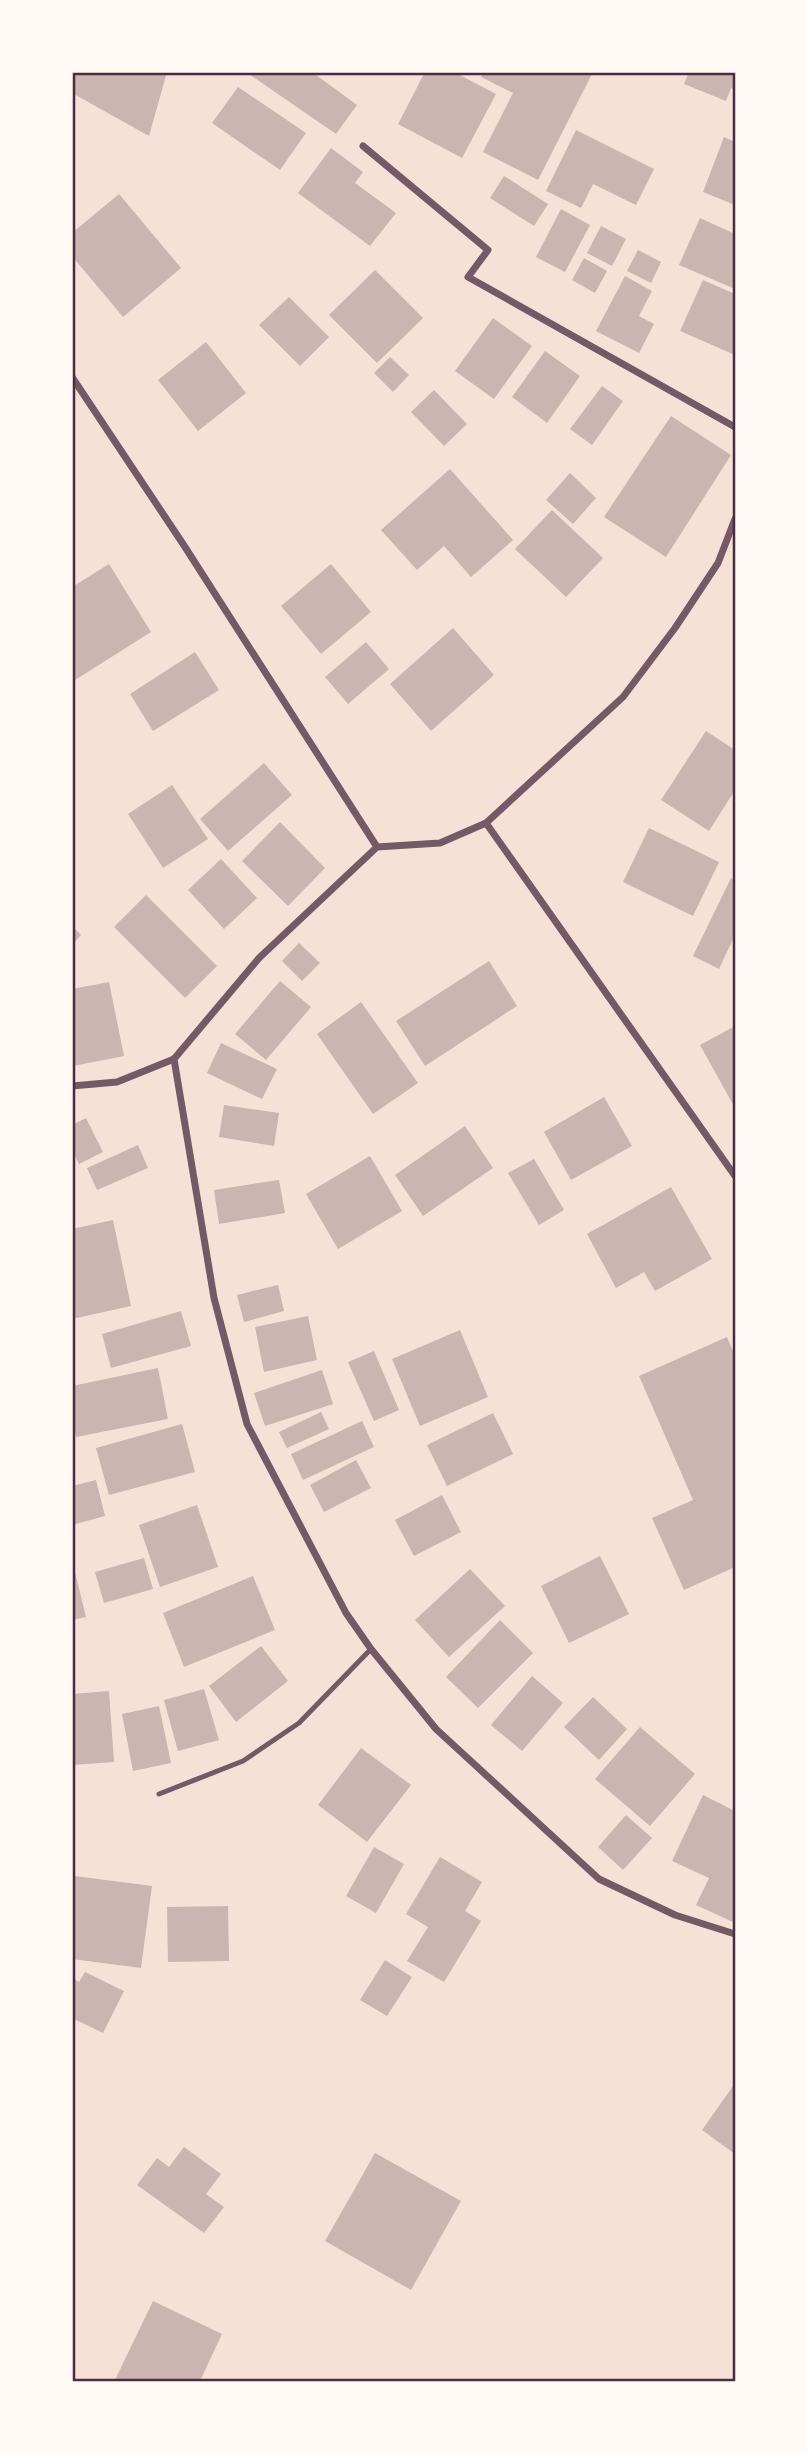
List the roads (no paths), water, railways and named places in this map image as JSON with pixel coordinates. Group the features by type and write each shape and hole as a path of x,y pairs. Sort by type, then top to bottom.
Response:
{"street":[{"path":"363,146 488,250 468,277 735,426"},
{"path":"72,377 185,547 377,847"},
{"path":"72,1086 117,1082 174,1059 258,958 377,847 440,843 486,823 623,697 675,628 718,563 735,519"},
{"path":"486,823 735,1176"},
{"path":"174,1059 214,1298 247,1423 345,1613 436,1729 599,1880 675,1915 735,1934"}],"lane":[{"path":"159,1794 243,1761 299,1723 371,1649"}]}
